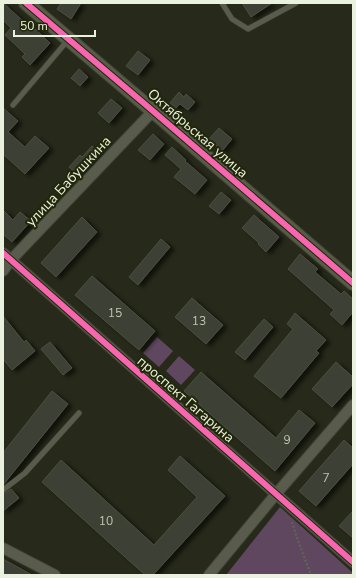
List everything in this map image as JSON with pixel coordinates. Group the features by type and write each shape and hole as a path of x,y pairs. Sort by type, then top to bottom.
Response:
{"street":[{"name":"Октябрьская улица","path":"26,3 153,110 353,283"},
{"name":"улица Бабушкина","path":"3,271 11,260 153,110"},
{"name":"проспект Гагарина","path":"3,253 353,562"},
{"path":"209,575 276,494 353,405"},
{"path":"3,548 55,575"}],"lane":[{"path":"222,3 232,20 248,28 296,3"},
{"path":"12,105 69,39"},
{"path":"3,490 25,473 79,413"}],"path":[{"path":"288,505 297,538 311,575"}],"shaded area":[{"path":"157,337 173,351 159,367 143,353"},
{"path":"179,356 195,370 181,385 166,371"},
{"path":"280,507 353,573 353,575 226,575"}],"building":[{"path":"3,3 31,28 32,26 50,43 30,65 22,57 25,54 5,35 11,28 3,20"},
{"path":"61,3 81,3 71,19 57,9"},
{"path":"242,3 272,3 251,17"},
{"path":"138,51 150,60 138,75 126,66"},
{"path":"79,69 88,77 80,86 71,78"},
{"path":"179,92 184,97 186,94 195,102 188,110 180,104 176,108 170,103"},
{"path":"111,99 122,108 109,123 98,113"},
{"path":"3,108 18,121 8,132 25,147 35,136 49,148 25,174 3,154"},
{"path":"219,128 232,139 222,151 209,139"},
{"path":"153,134 164,144 150,160 138,150"},
{"path":"92,146 99,152 77,174 69,167 80,155 82,157"},
{"path":"172,147 186,160 185,161 207,180 195,194 174,177 181,169 165,155"},
{"path":"221,192 231,200 219,214 209,206"},
{"path":"3,210 13,220 20,212 31,221 12,242 3,234"},
{"path":"254,215 279,237 266,252 258,244 259,243 242,228"},
{"path":"82,217 97,232 56,277 41,263"},
{"path":"161,239 170,247 138,285 129,277"},
{"path":"300,254 318,269 315,272 341,294 344,291 353,299 353,312 342,325 330,314 334,310 288,269"},
{"path":"92,276 155,331 139,350 75,295"},
{"path":"192,298 223,325 206,344 175,317"},
{"path":"295,313 326,340 316,351 319,353 281,398 254,376 293,329 287,324"},
{"path":"3,316 24,342 26,340 35,351 12,370 3,359"},
{"path":"264,319 273,327 245,360 235,352"},
{"path":"50,342 72,368 63,375 41,349"},
{"path":"336,362 353,377 353,384 332,407 312,389"},
{"path":"201,372 276,438 299,410 315,423 275,471 184,391"},
{"path":"52,391 68,404 3,485 3,453"},
{"path":"344,440 353,448 353,464 316,506 299,491"},
{"path":"180,456 225,496 153,575 145,575 42,482 61,460 154,545 197,497 168,470"},
{"path":"11,489 19,498 3,511 3,494"},
{"path":"353,511 353,538 339,526"},
{"path":"3,559 32,575 3,575"}],"cycle path":[{"path":"26,3 353,283"},
{"path":"3,253 353,562"}]}
